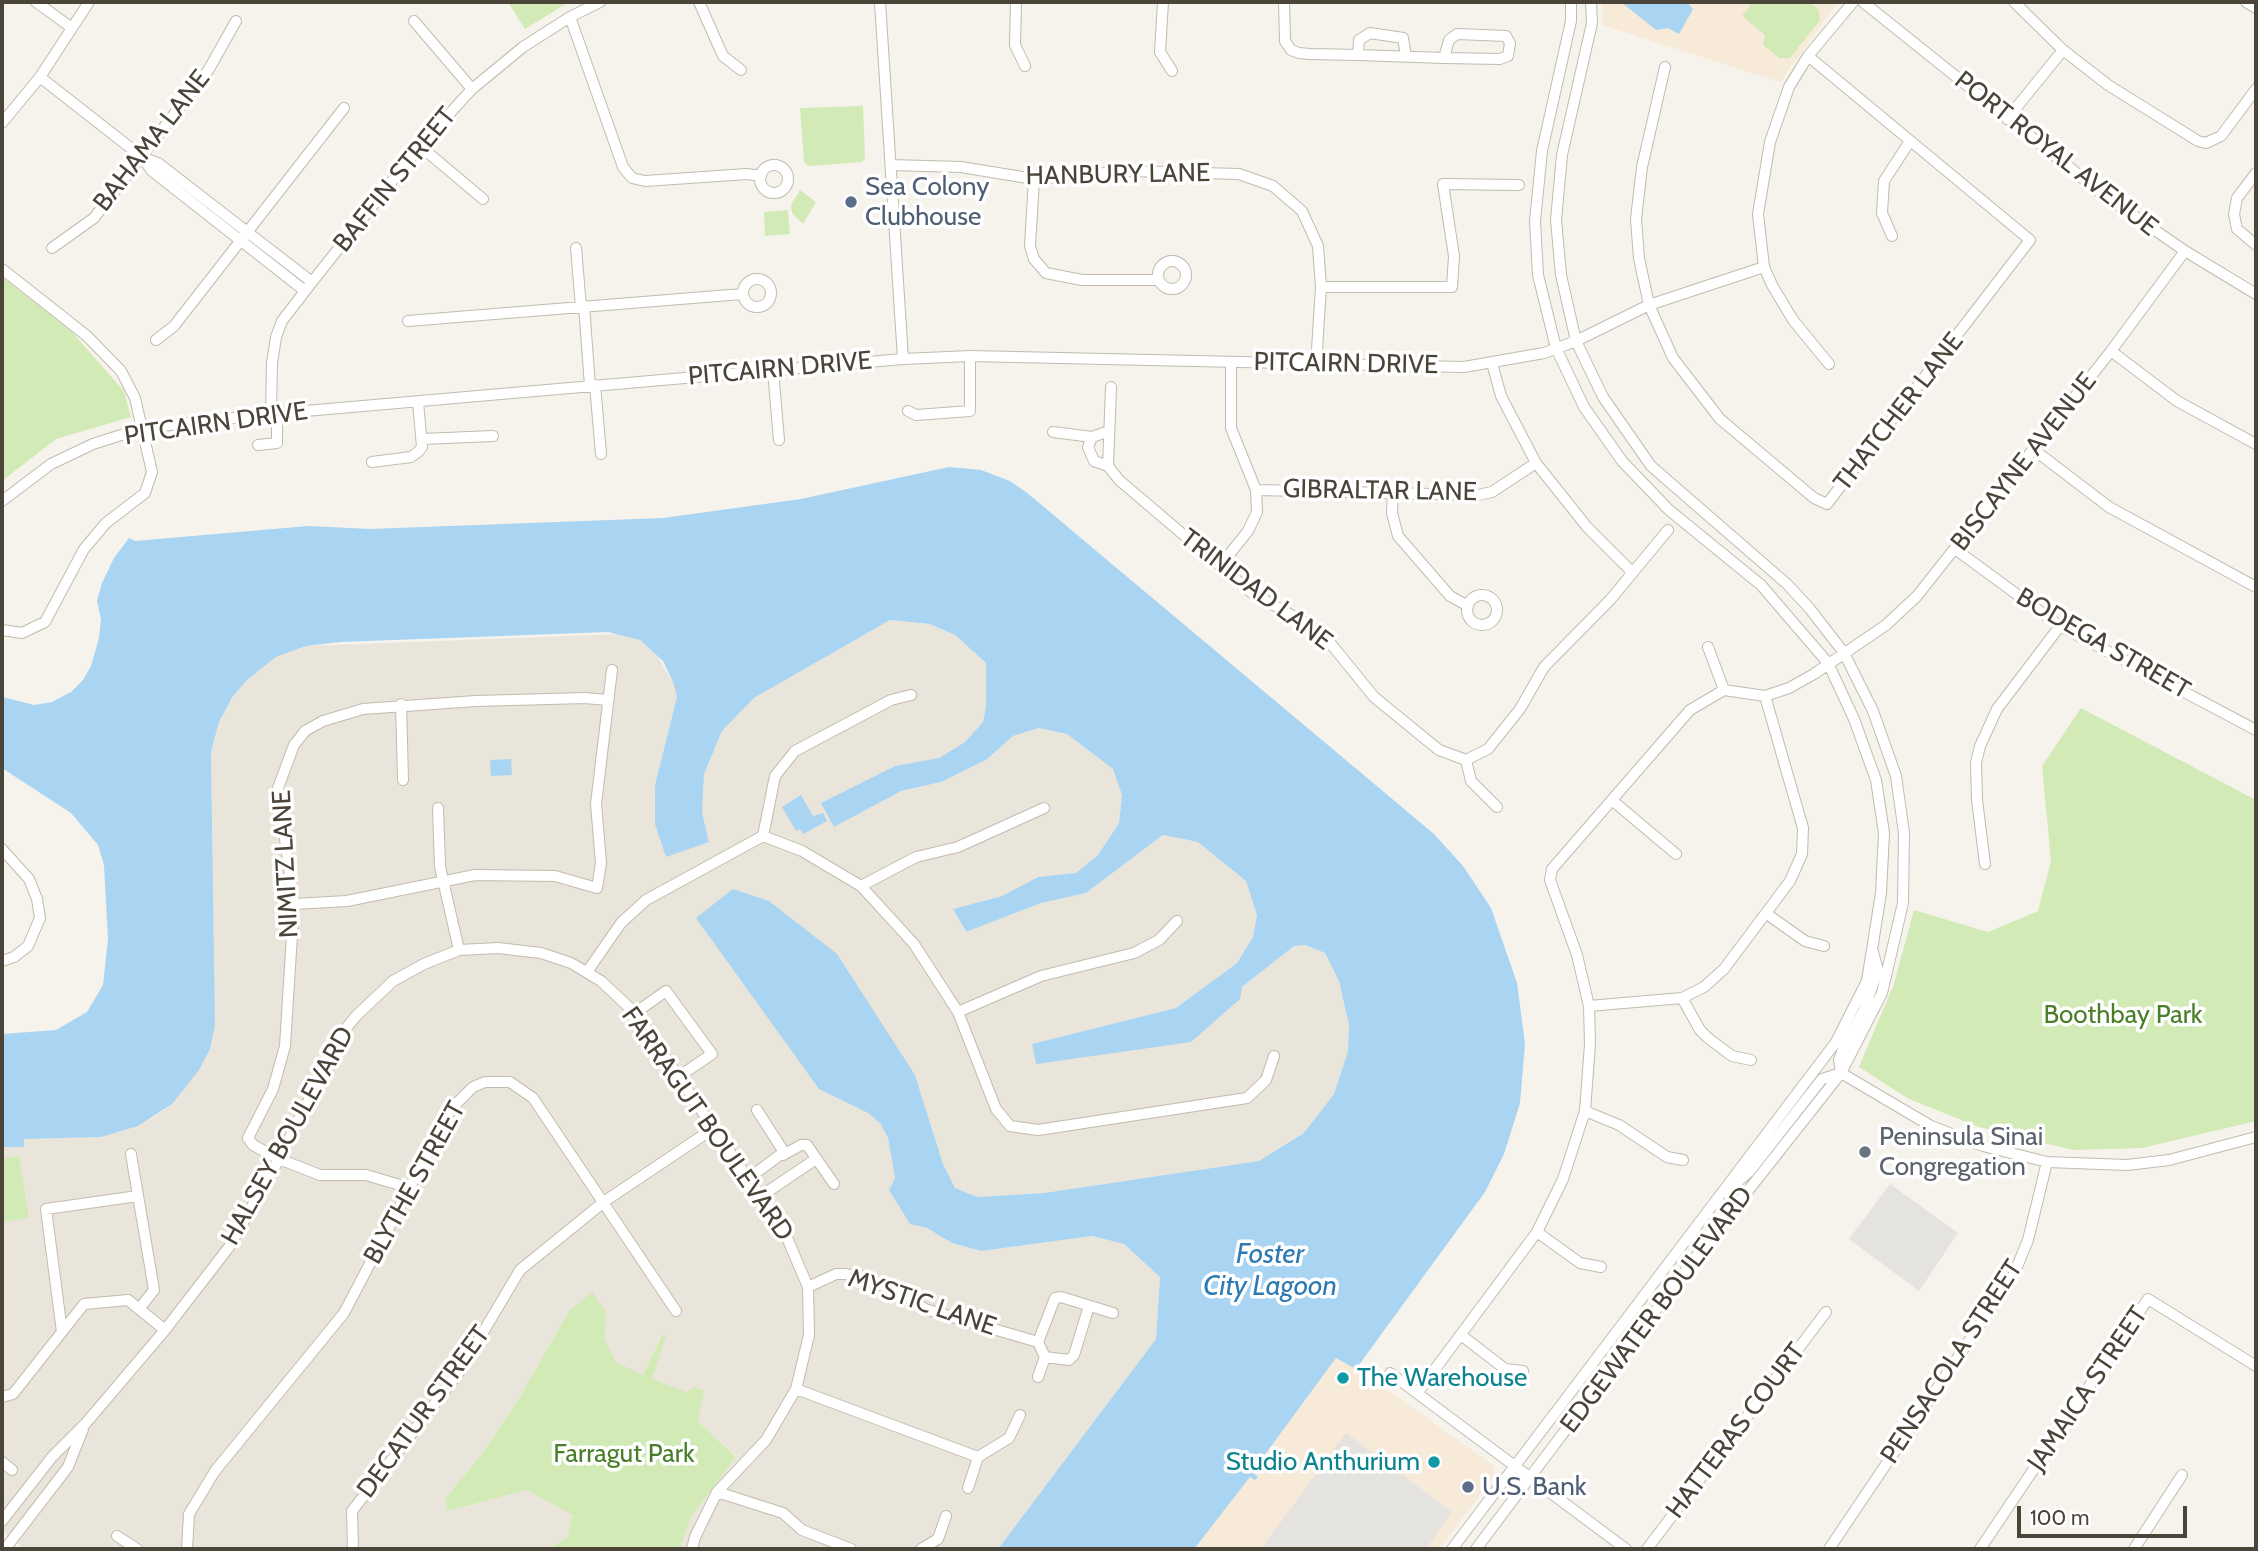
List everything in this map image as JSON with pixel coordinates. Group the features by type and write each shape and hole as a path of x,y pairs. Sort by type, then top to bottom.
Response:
{"street":[{"path":"36,2 72,28"},
{"path":"2,123 40,77 89,2"},
{"name":"BAFFIN STREET","path":"257,445 277,443 272,362 276,337 282,321 308,287 421,146 472,89 503,61 570,17 600,2"},
{"path":"698,2 723,56 741,71"},
{"path":"880,2 903,359"},
{"path":"1016,2 1015,45 1025,66"},
{"path":"1163,2 1160,52 1172,71"},
{"path":"1284,2 1284,41 1291,50 1310,54 1444,58 1505,59 1511,50 1510,43 1506,36 1457,34 1449,40 1444,58"},
{"name":"EDGEWATER BOULEVARD","path":"1452,1549 1709,1206 1836,1042 1860,999 1872,950 1881,893 1884,833 1876,780 1854,719 1828,663 1761,585 1669,510 1622,461 1584,407 1556,348 1538,275 1535,220 1542,151 1571,21 1571,2"},
{"name":"EDGEWATER BOULEVARD","path":"1476,1549 1695,1258 1841,1073 1882,993 1899,931 1904,883 1904,832 1896,776 1873,711 1844,653 1787,584 1651,466 1603,397 1576,341 1561,275 1556,220 1562,155 1592,23 1591,2"},
{"path":"1829,364 1782,304 1764,267 1758,214 1760,192 1780,110 1789,87 1808,56 1853,2"},
{"name":"PORT ROYAL AVENUE","path":"1863,2 2100,192 2185,251 2256,294"},
{"path":"2014,2 2063,50 2149,113 2206,144 2221,136 2256,89"},
{"path":"2246,2 2256,8"},
{"path":"570,17 623,167 632,178 645,181 747,174 761,176"},
{"name":"BAHAMA LANE","path":"52,248 94,218 209,69 236,20"},
{"path":"414,21 472,89"},
{"path":"1358,55 1359,40 1370,33 1403,38 1406,56"},
{"path":"2007,119 2063,50"},
{"name":"THATCHER LANE","path":"1665,68 1642,167 1636,219 1639,258 1649,305 1673,358 1720,419 1814,498 1827,503 2030,240 1808,56"},
{"path":"40,77 142,157 158,163 308,287"},
{"path":"156,340 174,326 344,108"},
{"path":"1892,236 1882,213 1884,181 1910,141"},
{"path":"421,146 483,199"},
{"name":"HANBURY LANE","path":"891,165 961,167 1034,179 1130,171 1240,174 1273,186 1302,211 1318,246 1321,286 1315,365"},
{"path":"2256,173 2237,198 2234,214 2236,229 2256,245"},
{"path":"1034,179 1030,246 1034,260 1046,273 1082,280 1160,280"},
{"path":"1321,286 1452,288 1454,256 1443,184 1519,185"},
{"path":"576,248 601,454"},
{"name":"BISCAYNE AVENUE","path":"1765,696 1797,683 1844,653 1894,618 1917,596 2111,351 2185,251"},
{"name":"PITCAIRN DRIVE","path":"2,501 51,464 93,444 143,428 274,414 903,359 970,356 1415,368 1492,363 1576,341 1649,305 1764,267"},
{"path":"2,269 114,362 131,389 152,469 147,491 106,523 83,549 53,612 45,622 22,633 2,630"},
{"path":"408,321 743,294"},
{"path":"2111,351 2177,401 2256,444"},
{"path":"908,411 916,415 970,411 970,356"},
{"path":"1220,566 1255,521 1256,490 1231,428 1231,362"},
{"path":"1492,363 1502,396 1536,463 1587,527 1632,572"},
{"path":"773,370 779,439"},
{"path":"1108,466 1111,387"},
{"path":"372,462 416,455 422,447 418,402"},
{"path":"1053,432 1093,437 1110,431"},
{"path":"422,439 493,436"},
{"name":"TRINIDAD LANE","path":"1093,437 1088,447 1091,457 1099,464 1108,466 1130,492 1252,593 1317,630 1374,696 1439,750 1466,760"},
{"path":"2033,449 2109,507 2256,587"},
{"name":"GIBRALTAR LANE","path":"1256,490 1478,495 1492,492 1536,463"},
{"path":"1393,493 1392,513 1398,536 1450,596 1468,606"},
{"path":"1497,807 1471,781 1466,760 1488,749 1520,709 1544,667 1588,624 1668,530"},
{"name":"BODEGA STREET","path":"1955,550 2060,626 2256,730"},
{"path":"1985,864 1977,800 1976,763 1980,746 1997,709 2060,626"},
{"path":"1708,647 1724,690"},
{"path":"294,904 347,901 475,875 555,876 597,888 601,863 596,804 612,670"},
{"path":"1418,1392 1537,1232 1563,1180 1585,1111 1590,1044 1589,1006 1577,955 1549,880 1552,869 1613,802 1690,709 1724,690 1765,696 1800,815 1804,842 1798,867 1768,914 1716,979 1682,998 1589,1006"},
{"path":"763,836 775,776 795,751 891,700 911,695"},
{"name":"NIMITZ LANE","path":"279,1159 253,1145 247,1138 281,1070 294,904 278,788 295,745 305,731 341,713 401,704 585,698 607,700"},
{"path":"401,704 403,780"},
{"path":"1613,802 1676,854"},
{"path":"438,808 440,867 459,950"},
{"path":"860,886 916,857 958,847 1044,808"},
{"path":"587,972 621,923 646,900 763,836 802,851 860,886 914,944 958,1012 996,1109 1010,1126 1038,1130 1247,1098 1266,1080 1274,1056"},
{"path":"2,849 29,879 37,899 40,918 28,946 14,957 2,961"},
{"path":"1768,914 1805,942 1824,946"},
{"path":"958,1012 1041,976 1135,953 1159,940 1177,921"},
{"name":"HALSEY BOULEVARD","path":"2,1521 52,1457 86,1423 165,1330 229,1247 279,1159 343,1032 393,981 459,950 523,949 557,958 587,972"},
{"name":"EDGEWATER BOULEVARD","path":"1841,1073 1839,1060 1864,1010 1878,970 1872,950"},
{"name":"FARRAGUT BOULEVARD","path":"587,972 635,1013 785,1233 807,1287 808,1335 796,1389 766,1440 717,1492 692,1549"},
{"path":"635,1013 666,991 712,1054 678,1077"},
{"path":"1682,998 1700,1030 1732,1056 1751,1060"},
{"path":"1841,1073 1941,1130 1983,1146 2047,1161 2115,1165 2158,1162 2203,1154 2256,1137"},
{"name":"EDGEWATER BOULEVARD","path":"1709,1206 1750,1171 1822,1079 1841,1073"},
{"name":"BLYTHE STREET","path":"187,1549 189,1514 215,1471 344,1313 457,1101 473,1087 497,1080 510,1082 533,1098 676,1311"},
{"path":"757,1110 781,1145 783,1156"},
{"path":"1585,1111 1619,1125 1667,1157 1683,1160"},
{"name":"DECATUR STREET","path":"353,1549 352,1511 460,1371 520,1270 605,1202 714,1128"},
{"path":"749,1178 801,1144 807,1145 834,1184"},
{"path":"131,1154 154,1290 139,1309"},
{"path":"279,1159 320,1175 366,1175 410,1188"},
{"path":"761,1196 816,1159"},
{"name":"PENSACOLA STREET","path":"1829,1549 2014,1274 2028,1240 2047,1161"},
{"path":"62,1332 46,1209 138,1196"},
{"path":"1537,1232 1580,1263 1601,1267"},
{"name":"MYSTIC LANE","path":"807,1287 836,1274 846,1274 898,1290 925,1309 1038,1342"},
{"path":"1038,1377 1045,1357 1038,1342 1055,1298 1061,1297 1113,1313"},
{"name":"JAMAICA STREET","path":"1980,1549 2148,1298 2256,1366"},
{"path":"2,1397 13,1394 84,1304 128,1300 165,1330"},
{"path":"1045,1357 1061,1361 1069,1360 1074,1355 1089,1306"},
{"name":"HATTERAS COURT","path":"1647,1549 1826,1312"},
{"path":"1461,1335 1506,1369 1523,1371"},
{"path":"1390,1373 1626,1549"},
{"path":"796,1389 978,1457"},
{"path":"968,1488 978,1457 1009,1438 1020,1415"},
{"name":"HALSEY BOULEVARD","path":"5,1549 68,1467 86,1423"},
{"path":"2,1462 12,1469"},
{"path":"2134,1549 2182,1475"},
{"path":"717,1492 783,1513 802,1530 851,1549"},
{"path":"921,1549 938,1539 946,1516"},
{"path":"117,1536 136,1549"}],"shaded area":[{"path":"1603,2 1838,2 1780,82 1602,25"},
{"path":"890,620 930,624 955,635 986,663 986,707 983,722 965,742 939,758 895,766 822,803 834,827 901,791 941,782 986,760 1013,736 1039,728 1067,734 1113,769 1122,795 1119,823 1098,855 1076,873 1038,877 1002,896 953,909 965,932 1041,903 1086,893 1163,835 1198,842 1246,881 1257,915 1253,937 1237,963 1176,1008 1032,1044 1036,1064 1242,987 1294,946 1305,945 1325,953 1339,981 1349,1025 1348,1051 1334,1094 1304,1134 1259,1161 1044,1193 977,1197 955,1189 943,1164 915,1075 819,1089 868,1113 880,1123 888,1138 895,1178 889,1190 910,1224 927,1228 952,1243 981,1251 1091,1236 1124,1244 1160,1277 1156,1339 998,1549 680,1549 691,1517 736,1456 698,1421 687,1393 652,1379 661,1334 643,1376 616,1362 603,1339 606,1312 569,1311 518,1400 482,1455 445,1499 447,1511 527,1490 572,1515 567,1538 547,1549 24,1549 2,1530 2,1147 23,1147 24,1139 101,1137 138,1126 156,1116 172,1104 215,1025 211,752 219,722 233,696 248,679 276,657 306,646 623,634 641,640 654,651 673,682 677,697 655,785 709,842 702,812 704,774 722,731 754,698"},
{"path":"1890,1184 1958,1233 1919,1291 1849,1239"},
{"path":"1336,1358 1357,1368 1494,1466 1494,1476 1439,1549 1194,1549 1250,1476 1257,1477 1252,1472"},
{"path":"1346,1433 1452,1512 1426,1549 1261,1549"}],"green space":[{"path":"508,2 569,2 525,29"},
{"path":"1753,2 1809,2 1819,10 1820,20 1790,58 1779,58 1763,45 1765,35 1742,16"},
{"path":"863,106 865,158 862,162 809,166 804,162 800,108"},
{"path":"800,190 816,202 803,224 792,213 791,205"},
{"path":"788,210 790,234 765,236 764,212"},
{"path":"2,277 71,331 124,391 131,417 56,439 2,481"},
{"name":"Boothbay Park","path":"2081,708 2256,800 2256,1121 2142,1148 2073,1150 1979,1127 1909,1099 1859,1067 1894,984 1914,910 1988,932 2038,911 2051,861 2042,766"},
{"path":"19,1156 29,1218 2,1222 2,1159"},
{"name":"Farragut Park","path":"592,1292 606,1312 604,1339 616,1362 643,1375 662,1334 666,1336 652,1379 687,1392 695,1387 704,1391 698,1421 736,1457 691,1517 680,1549 547,1549 567,1538 572,1515 527,1490 447,1511 445,1499 482,1454 518,1400 569,1311"}],"water":[{"path":"1621,2 1687,2 1693,9 1679,34 1668,28 1656,30"},
{"name":"Foster City Lagoon","path":"949,467 981,470 1010,481 1026,492 1434,834 1463,866 1491,908 1517,983 1525,1044 1520,1103 1504,1154 1485,1192 1356,1369 1336,1358 1252,1472 1258,1477 1255,1480 1250,1477 1194,1549 998,1549 1156,1339 1160,1277 1124,1244 1092,1236 981,1251 952,1243 927,1228 910,1224 889,1190 895,1178 888,1138 880,1123 868,1113 819,1089 696,918 733,889 769,901 837,954 915,1075 943,1164 955,1188 977,1197 1044,1193 1259,1161 1304,1133 1334,1094 1348,1051 1349,1025 1339,981 1325,953 1305,945 1294,946 1242,987 1240,999 1191,1042 1036,1064 1032,1044 1176,1008 1237,963 1253,937 1257,915 1246,881 1198,842 1163,835 1086,893 1041,903 966,932 953,909 1002,896 1038,877 1076,873 1098,855 1119,823 1122,795 1113,769 1067,734 1039,728 1013,736 986,760 941,782 901,791 834,827 821,803 895,766 939,758 965,742 983,722 986,707 986,663 955,635 930,624 890,620 754,698 722,731 704,774 702,812 709,842 666,857 655,824 655,785 677,697 663,661 640,640 608,632 340,642 306,646 276,657 248,679 233,696 219,722 211,752 215,1025 210,1049 199,1070 172,1104 138,1126 101,1137 24,1139 24,1147 2,1147 2,1034 56,1030 87,1012 103,985 108,939 104,865 98,845 71,813 2,768 2,697 34,705 52,702 71,692 83,680 91,666 99,638 101,619 97,601 102,583 114,558 129,538 135,541 308,526 370,529 663,518 801,499"},
{"path":"511,759 512,775 491,776 490,760"},
{"path":"801,795 813,816 823,813 827,821 803,834 800,829 796,831 782,807"}],"place":[{"name":"Sea Colony Clubhouse","path":"851,202"},
{"name":"Peninsula Sinai Congregation","path":"1865,1152"},
{"name":"The Warehouse","path":"1343,1378"},
{"name":"Studio Anthurium","path":"1434,1462"},
{"name":"U.S. Bank","path":"1468,1487"}]}
